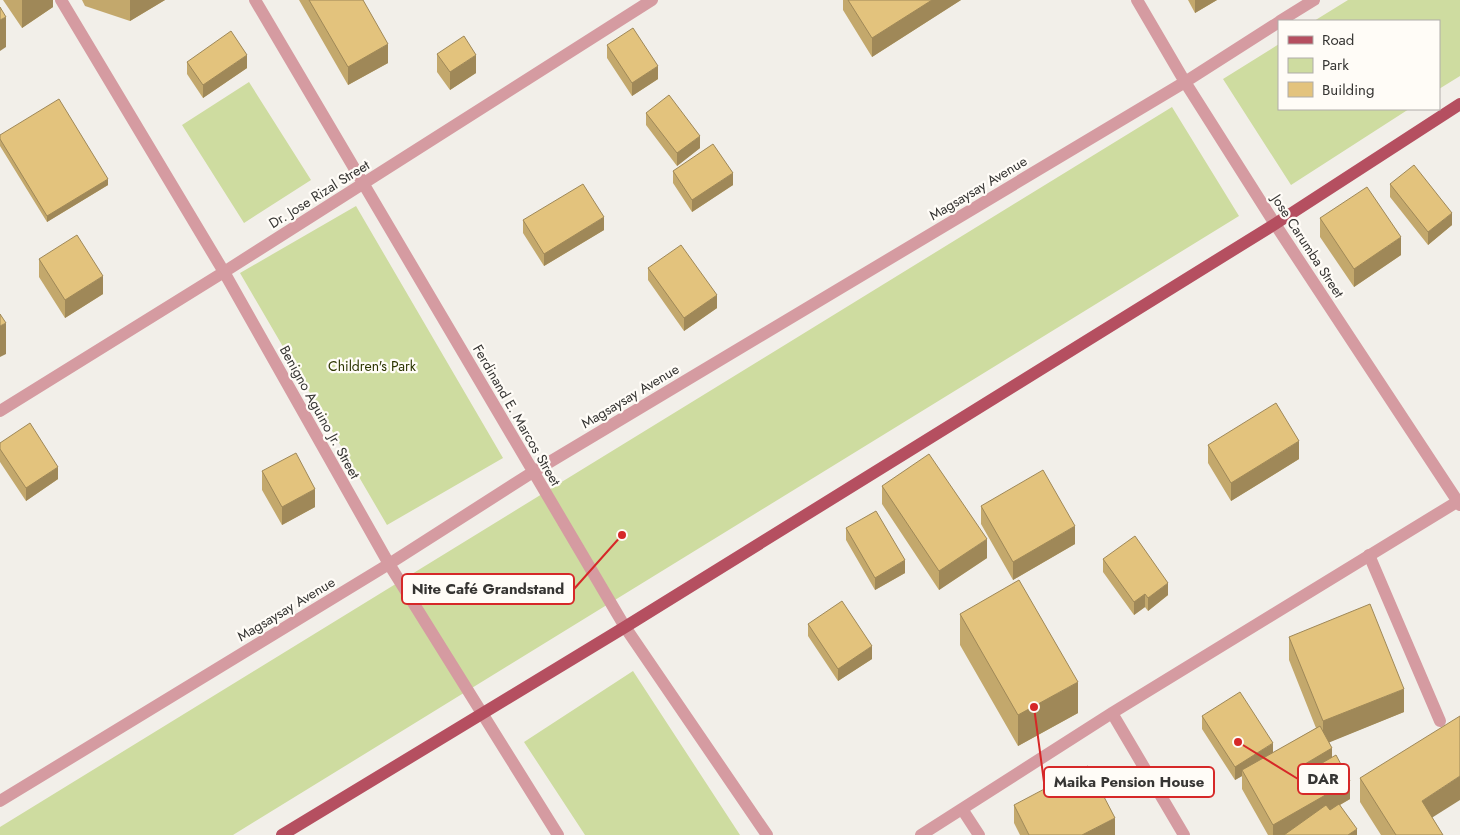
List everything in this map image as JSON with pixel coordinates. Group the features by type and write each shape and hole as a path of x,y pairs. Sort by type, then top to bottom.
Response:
{"main road":[{"path":"282,835 483,715 1275,224 1460,104"}],"street":[{"name":"Benigno Aguino Jr. Street","path":"61,0 224,272 389,564 558,835"},
{"name":"Ferdinand E. Marcos Street","path":"255,0 625,627 767,835"},
{"name":"Dr. Jose Rizal Street","path":"0,411 224,272 652,0"},
{"name":"Jose Carumba Street","path":"1137,0 1185,82 1275,224 1459,502"},
{"name":"Magsaysay Avenue","path":"1283,20 1314,0"},
{"name":"Magsaysay Avenue","path":"0,801 389,564 533,472 1185,82 1278,23"},
{"path":"921,835 1112,712 1459,502"},
{"path":"1369,555 1440,721"},
{"path":"1112,712 1184,835"},
{"path":"962,809 979,835"}],"green space":[{"path":"1348,0 1460,0 1460,76 1440,88 1440,20 1316,20"},
{"path":"1278,45 1278,110 1407,110 1291,185 1223,79"},
{"path":"249,82 311,180 244,223 182,125"},
{"path":"1172,107 1239,216 233,835 0,835 0,827"},
{"name":"Children's Park","path":"356,206 503,458 387,525 240,273"},
{"path":"633,671 740,835 585,835 524,742"}],"building":[{"path":"309,0 363,0 388,44 348,67"},
{"path":"848,0 932,0 872,38"},
{"path":"0,7 6,17 0,20"},
{"path":"633,28 658,66 632,83 607,45"},
{"path":"231,31 247,55 203,85 187,62"},
{"path":"464,36 476,55 450,72 437,54"},
{"path":"669,95 700,136 677,153 646,113"},
{"path":"59,99 108,179 47,216 0,139 0,135"},
{"path":"713,144 733,173 692,200 673,171"},
{"path":"1414,165 1452,213 1428,232 1390,184"},
{"path":"583,184 604,217 544,254 523,220"},
{"path":"1367,187 1401,237 1354,269 1320,218"},
{"path":"77,235 103,276 65,300 39,259"},
{"path":"681,245 717,295 684,318 648,268"},
{"path":"0,314 6,323 0,326"},
{"path":"1276,403 1299,441 1231,483 1208,445"},
{"path":"30,423 58,467 26,488 0,449 0,443"},
{"path":"296,453 315,489 282,507 262,471"},
{"path":"929,454 987,539 939,571 882,486"},
{"path":"1043,470 1075,526 1013,562 981,506"},
{"path":"876,511 905,560 875,578 846,528"},
{"path":"1135,536 1168,583 1148,598 1145,594 1134,602 1103,559"},
{"path":"1019,580 1078,682 1018,715 960,614"},
{"path":"842,601 872,646 838,669 808,624"},
{"path":"1370,604 1404,689 1323,721 1289,637"},
{"path":"1240,692 1273,743 1235,767 1202,716"},
{"path":"1460,716 1460,776 1422,801 1443,835 1396,835 1360,778"},
{"path":"1320,726 1332,748 1305,764 1308,771 1336,755 1350,781 1273,825 1242,770"},
{"path":"1088,766 1115,818 1082,835 1029,835 1014,805"},
{"path":"1339,804 1357,829 1348,835 1284,835 1326,805 1330,810"}],"place":[{"name":"Nite Café Grandstand","path":"622,535"},
{"name":"Maika Pension House","path":"1034,707"},
{"name":"DAR","path":"1238,742"}]}
